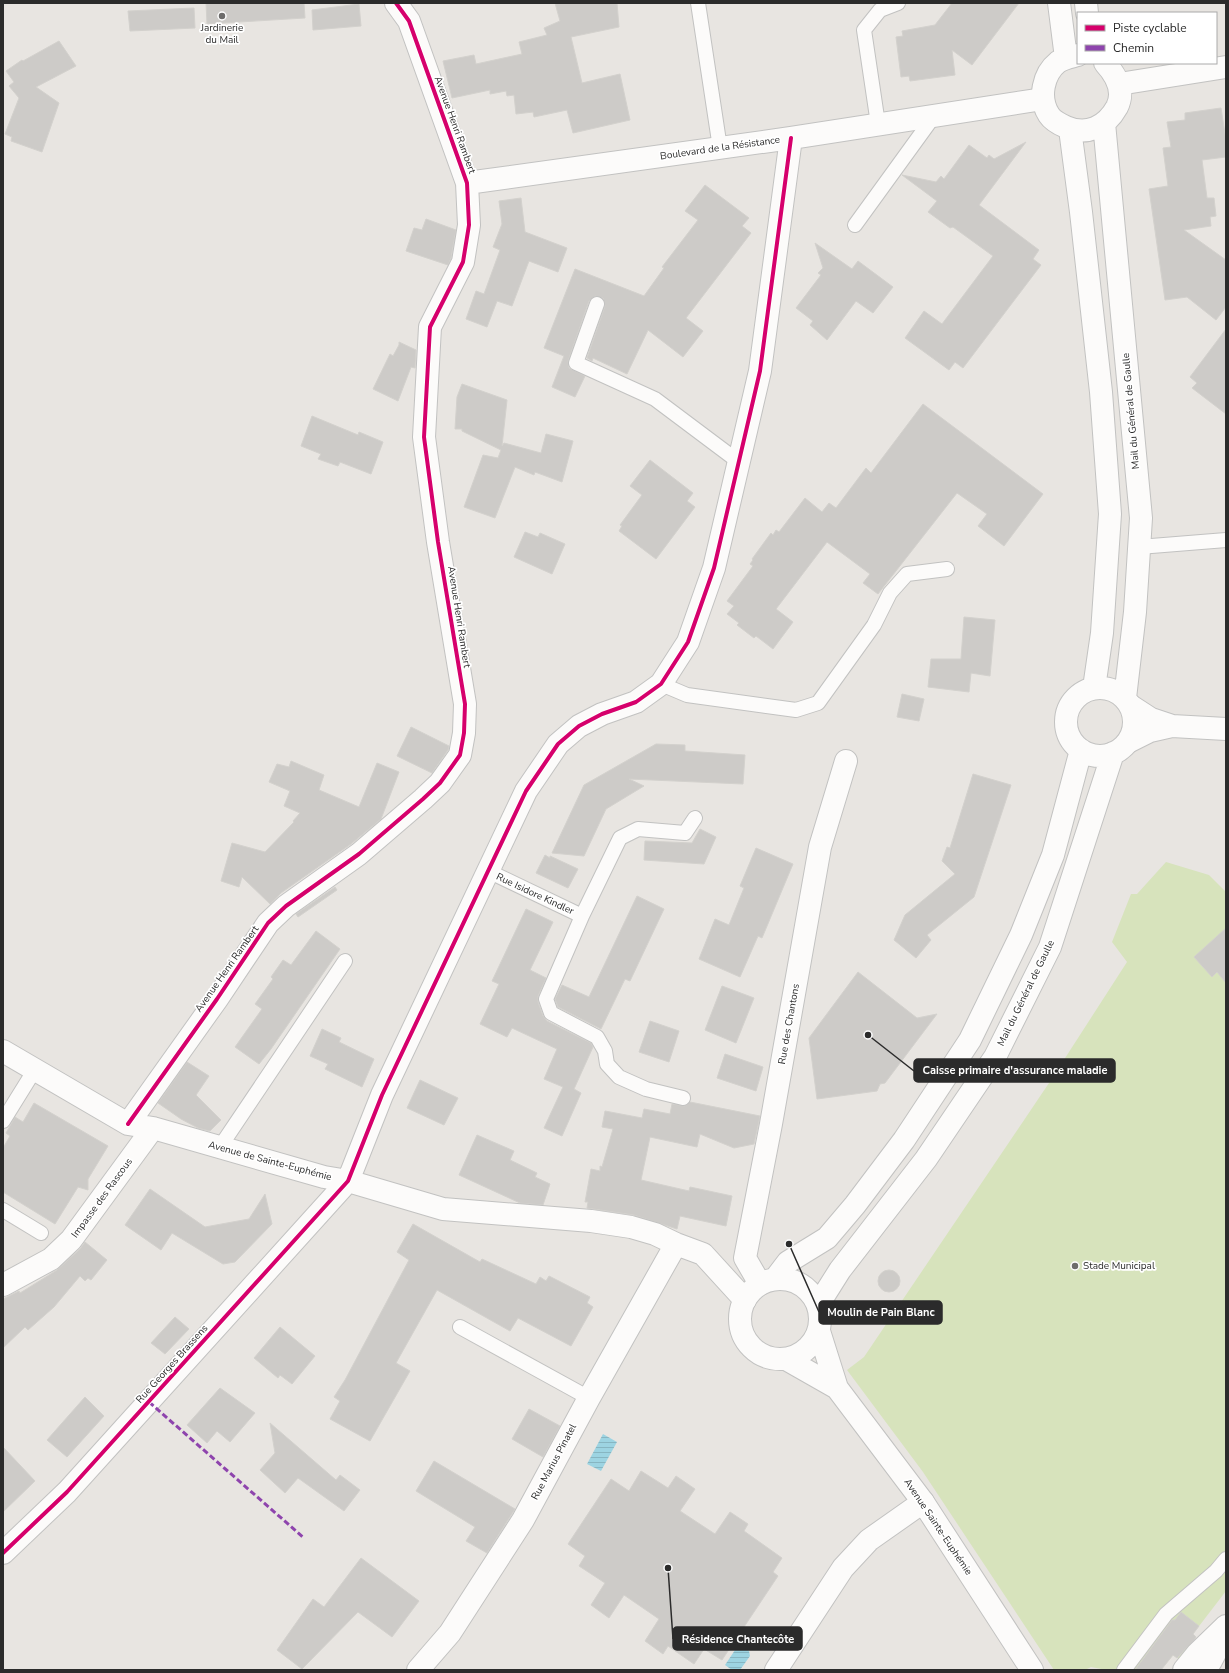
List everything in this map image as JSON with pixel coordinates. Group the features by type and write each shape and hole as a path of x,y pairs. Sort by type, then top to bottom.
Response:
{"street":[{"name":"Avenue Henri Rambert","path":"128,1124 217,999 268,923 286,906 359,854 423,799 440,783 460,755 464,733 465,704 438,542 424,437 430,327 463,262 468,225 467,183 408,21 396,3"},
{"path":"1059,3 1072,57 1059,62 1050,70 1045,81 1043,99 1049,114 1057,123 1078,131 1091,130 1104,123 1117,106 1120,94 1119,84 1113,72 1106,64"},
{"path":"1119,84 1226,67"},
{"name":"Boulevard de la Résistance","path":"467,183 791,138 1043,99"},
{"name":"Mail du Général de Gaulle","path":"1104,123 1141,518 1128,702"},
{"path":"1070,129 1081,212 1101,392 1110,514 1102,633 1094,688"},
{"path":"348,1181 382,1096 526,791 558,744 579,726 602,714 636,702 661,684 688,642 714,568 760,371 791,138"},
{"path":"1172,726 1150,731 1120,748 1102,756 1081,750 1073,742 1067,731 1066,720 1069,709 1075,699 1084,692 1094,688 1105,688 1116,691 1151,719 1172,726 1226,729"},
{"path":"1120,748 1132,733 1134,724 1134,714 1128,702"},
{"name":"Mail du Général de Gaulle","path":"818,1305 840,1270 926,1159 995,1057 1050,947 1120,748"},
{"path":"767,1282 788,1279 801,1284 812,1293 821,1314 819,1331 814,1342 797,1356 786,1360 773,1359 761,1355 751,1347 744,1337 740,1324 741,1312 745,1300 752,1291 767,1282 788,1262 827,1238 855,1205 904,1140 970,1040 1021,935 1053,855 1081,750"},
{"name":"Rue des Chantons","path":"767,1282 745,1258 771,1124 820,848 846,762"},
{"name":"Avenue de Sainte-Euphémie","path":"3,1051 34,1071 128,1124 153,1128 324,1177 348,1181 443,1209 591,1220 631,1226 655,1234 703,1254 745,1300"},
{"name":"Impasse des Rascous","path":"3,1285 51,1258 72,1240 153,1128"},
{"name":"Rue Georges Brassens","path":"3,1553 14,1544 72,1486 348,1181"},
{"name":"Rue Marius Pinatel","path":"418,1670 450,1633 493,1569 523,1520 588,1398 676,1244"},
{"name":"Avenue Sainte-Euphémie","path":"819,1331 837,1388 923,1502 1032,1670"},
{"name":"Avenue Sainte-Euphémie","path":"786,1360 837,1388"},
{"path":"776,1670 843,1568 869,1540 923,1502"},
{"path":"1184,1670 1197,1654 1226,1626"},
{"path":"1205,1670 1226,1631"}],"lane":[{"path":"698,3 720,148"},
{"path":"878,124 864,30 880,10 898,3"},
{"path":"855,226 934,116"},
{"path":"597,304 576,363 655,399 739,462"},
{"path":"1139,546 1226,540"},
{"path":"661,684 687,695 796,710 818,703 874,625 890,593 907,574 947,569"},
{"path":"684,1098 646,1089 619,1077 607,1064 605,1052 597,1037 551,1013 546,999 582,916 620,838 638,829 685,833 695,818"},
{"name":"Rue Isidore Kindler","path":"488,871 582,916"},
{"path":"220,1147 345,961"},
{"path":"3,1120 34,1071"},
{"path":"3,1210 41,1233"},
{"path":"460,1327 588,1398"},
{"path":"1124,1670 1166,1614 1216,1571 1226,1559"}],"green space":[{"name":"Stade Municipal","path":"1166,862 1209,875 1226,892 1226,1591 1193,1634 1196,1637 1179,1659 1173,1655 1161,1670 1107,1670 1091,1667 1085,1670 1054,1670 923,1472 847,1370 864,1357 1049,1083 1127,962 1112,942 1131,894 1137,894"}],"water":[{"path":"603,1434 617,1442 601,1471 587,1464"},
{"path":"742,1646 749,1651 750,1656 740,1670 732,1670 725,1665 737,1647"}],"building":[{"path":"206,3 304,3 305,18 207,24"},
{"path":"555,3 617,3 619,27 571,37 582,83 620,74 630,120 573,133 567,110 534,117 533,112 516,114 514,95 507,96 506,91 490,94 490,90 452,98 443,61 474,55 476,64 522,54 519,42 547,35 544,28 560,21"},
{"path":"952,3 1019,3 972,65 952,50 955,75 910,81 909,76 901,77 896,37 903,36 902,31 935,25"},
{"path":"359,4 361,26 313,30 312,10"},
{"path":"194,8 195,28 130,31 128,11"},
{"path":"59,41 76,66 36,87 59,103 42,152 11,141 12,137 5,134 19,98 9,86 14,82 6,71 22,60 23,61"},
{"path":"1221,108 1226,140 1226,157 1202,160 1207,198 1214,198 1216,216 1210,217 1211,226 1184,230 1226,260 1226,307 1216,320 1187,297 1165,300 1149,189 1168,186 1163,148 1171,147 1167,122 1185,120 1185,113"},
{"path":"1026,142 979,205 1039,250 1033,259 1041,265 963,368 955,362 949,370 905,338 924,311 942,324 993,256 953,227 950,228 928,212 937,201 902,175 936,182 941,176 944,179 969,145 987,158 989,155 994,159"},
{"path":"705,185 749,218 742,226 751,233 686,318 703,331 683,357 648,330 627,374 593,358 592,361 587,358 605,306 603,298 595,296 589,301 568,361 569,368 585,376 575,397 552,387 564,356 544,348 575,269 644,296 664,268 662,267 698,220 685,211"},
{"path":"521,198 525,232 567,248 558,272 529,261 512,306 497,301 487,327 466,319 476,291 484,294 500,250 493,247 502,224 499,201"},
{"path":"426,219 456,230 451,258 448,265 406,251 414,228 422,230"},
{"path":"815,243 852,269 858,261 893,287 873,313 856,301 827,340 810,325 813,321 796,308 821,275 818,273 823,268"},
{"path":"1226,329 1226,414 1192,388 1197,383 1190,377"},
{"path":"399,342 416,350 415,368 411,367 398,401 373,389 390,354 393,356"},
{"path":"462,384 507,400 502,446 504,443 541,453 546,434 573,441 562,482 535,472 534,475 515,467 495,518 464,507 483,455 498,458 501,450 462,431 462,429 455,429 457,397"},
{"path":"923,404 1043,494 1004,546 978,526 987,514 957,493 878,594 863,583 870,574 827,542 776,609 793,622 773,649 756,636 754,638 737,625 739,623 727,614 734,606 727,601 753,566 750,564 753,560 752,559 771,533 773,535 776,530 779,532 805,498 822,512 829,503 836,508 866,468 871,473"},
{"path":"312,416 358,435 359,432 383,442 371,474 340,462 338,466 318,459 321,454 301,446"},
{"path":"650,460 693,493 687,501 695,507 656,559 619,531 622,526 620,525 642,495 630,486"},
{"path":"525,532 538,537 540,533 565,544 552,574 514,557"},
{"path":"964,617 995,620 990,676 971,673 969,692 928,687 931,659 961,659"},
{"path":"902,694 924,699 919,721 897,717"},
{"path":"411,727 449,746 448,750 432,773 397,756"},
{"path":"656,744 685,745 685,751 745,755 743,784 629,779 644,786 606,809 584,856 552,853 584,785"},
{"path":"291,761 324,775 319,790 359,807 377,763 399,772 381,819 351,844 281,893 270,904 242,877 239,887 221,881 232,843 265,852 294,822 293,821 300,813 284,806 290,791 269,782 277,764 289,767"},
{"path":"973,774 1011,785 974,897 927,935 931,940 916,958 894,940 905,915 955,874 942,861 947,847 950,848"},
{"path":"700,829 716,837 704,864 644,860 645,841 692,843"},
{"path":"756,848 793,864 762,938 758,936 740,977 699,959 715,919 729,925 744,888 740,886"},
{"path":"545,855 578,869 568,888 536,873"},
{"path":"335,887 337,890 298,917 296,914"},
{"path":"637,896 664,909 630,981 625,979 601,1029 558,1007 555,999 562,985 589,997"},
{"path":"526,909 553,922 530,970 546,978 538,996 538,1002 543,1016 547,1021 591,1043 593,1047 574,1089 581,1093 562,1136 544,1128 563,1087 544,1079 557,1049 512,1028 507,1037 480,1024 499,984 492,981"},
{"path":"1226,928 1226,983 1217,972 1212,977 1194,957"},
{"path":"316,931 340,949 259,1064 235,1047 262,1009 255,1004 273,979 271,977 283,960 291,965"},
{"path":"858,972 917,1018 937,1014 885,1083 880,1084 877,1091 817,1099 809,1038"},
{"path":"722,986 754,998 736,1043 705,1030"},
{"path":"650,1021 679,1031 669,1062 639,1052"},
{"path":"322,1029 341,1038 339,1042 374,1059 362,1087 325,1069 328,1064 310,1056"},
{"path":"725,1054 763,1067 756,1091 717,1078"},
{"path":"187,1062 209,1076 196,1095 221,1120 210,1131 198,1128 181,1119 158,1103"},
{"path":"420,1080 458,1098 444,1125 407,1108"},
{"path":"690,1102 760,1116 754,1144 734,1148 700,1134 697,1147 650,1137 641,1180 689,1191 690,1187 732,1196 726,1226 680,1216 677,1229 634,1215 587,1208 588,1202 585,1202 591,1169 600,1171 600,1166 602,1167 613,1129 602,1127 605,1111 642,1118 644,1109 670,1114 672,1104 685,1106"},
{"path":"34,1103 108,1146 88,1179 88,1190 78,1187 55,1224 3,1192 3,1148 10,1136 6,1133 15,1117 23,1122"},
{"path":"477,1135 514,1151 510,1160 537,1173 535,1177 550,1184 543,1205 520,1203 459,1175"},
{"path":"150,1189 205,1227 249,1219 265,1194 272,1224 235,1262 223,1264 172,1233 161,1250 125,1225"},
{"path":"413,1224 480,1262 482,1259 536,1284 540,1277 546,1281 549,1276 590,1297 587,1303 593,1307 571,1346 518,1318 510,1331 437,1290 396,1363 410,1371 370,1441 330,1419 340,1401 334,1397 345,1380 409,1260 397,1252"},
{"path":"85,1242 107,1260 91,1280 88,1278 85,1281 80,1276 54,1307 28,1330 25,1327 3,1348 3,1299 19,1291 20,1293 57,1270 80,1249"},
{"path":"885,1270 893,1270 900,1277 900,1285 893,1292 885,1292 878,1285 878,1277"},
{"path":"175,1317 189,1329 165,1354 151,1343"},
{"path":"280,1327 315,1356 292,1384 280,1375 278,1378 254,1358"},
{"path":"220,1388 255,1413 230,1442 217,1431 207,1443 187,1425"},
{"path":"85,1397 104,1416 67,1457 47,1440"},
{"path":"529,1409 560,1426 543,1457 512,1439"},
{"path":"270,1423 336,1480 340,1475 360,1490 344,1511 298,1478 285,1493 260,1470 275,1453"},
{"path":"3,1447 35,1481 3,1512"},
{"path":"434,1461 515,1509 487,1553 466,1541 475,1527 416,1491"},
{"path":"641,1471 668,1488 676,1476 695,1489 680,1511 715,1534 730,1512 748,1524 744,1531 782,1558 773,1572 778,1576 722,1660 704,1649 694,1664 668,1646 663,1654 645,1641 659,1619 624,1595 609,1618 591,1605 605,1583 579,1566 585,1556 568,1544 611,1479 629,1491"},
{"path":"361,1558 419,1601 392,1637 358,1612 302,1669 277,1650 313,1599 324,1607"},
{"path":"1181,1612 1199,1626 1193,1634 1196,1637 1194,1640 1177,1658 1173,1655 1161,1670 1135,1670 1172,1620 1175,1620"}],"marked path":[{"path":"149,1402 304,1538"}],"cycle path":[{"path":"128,1124 217,999 268,923 286,906 359,854 423,799 440,783 460,755 464,733 465,704 438,542 424,437 430,327 463,262 469,225 467,183 409,21 396,3"},
{"path":"3,1553 67,1492 348,1181 382,1095 526,791 558,744 579,726 602,714 636,702 661,684 688,642 714,568 760,371 791,138"}],"place":[{"name":"Jardinerie du Mail","path":"222,16"},
{"name":"Caisse primaire d'assurance maladie","path":"868,1035"},
{"name":"Moulin de Pain Blanc","path":"789,1244"},
{"name":"Stade Municipal","path":"1075,1266"},
{"name":"Résidence Chantecôte","path":"668,1568"}]}
